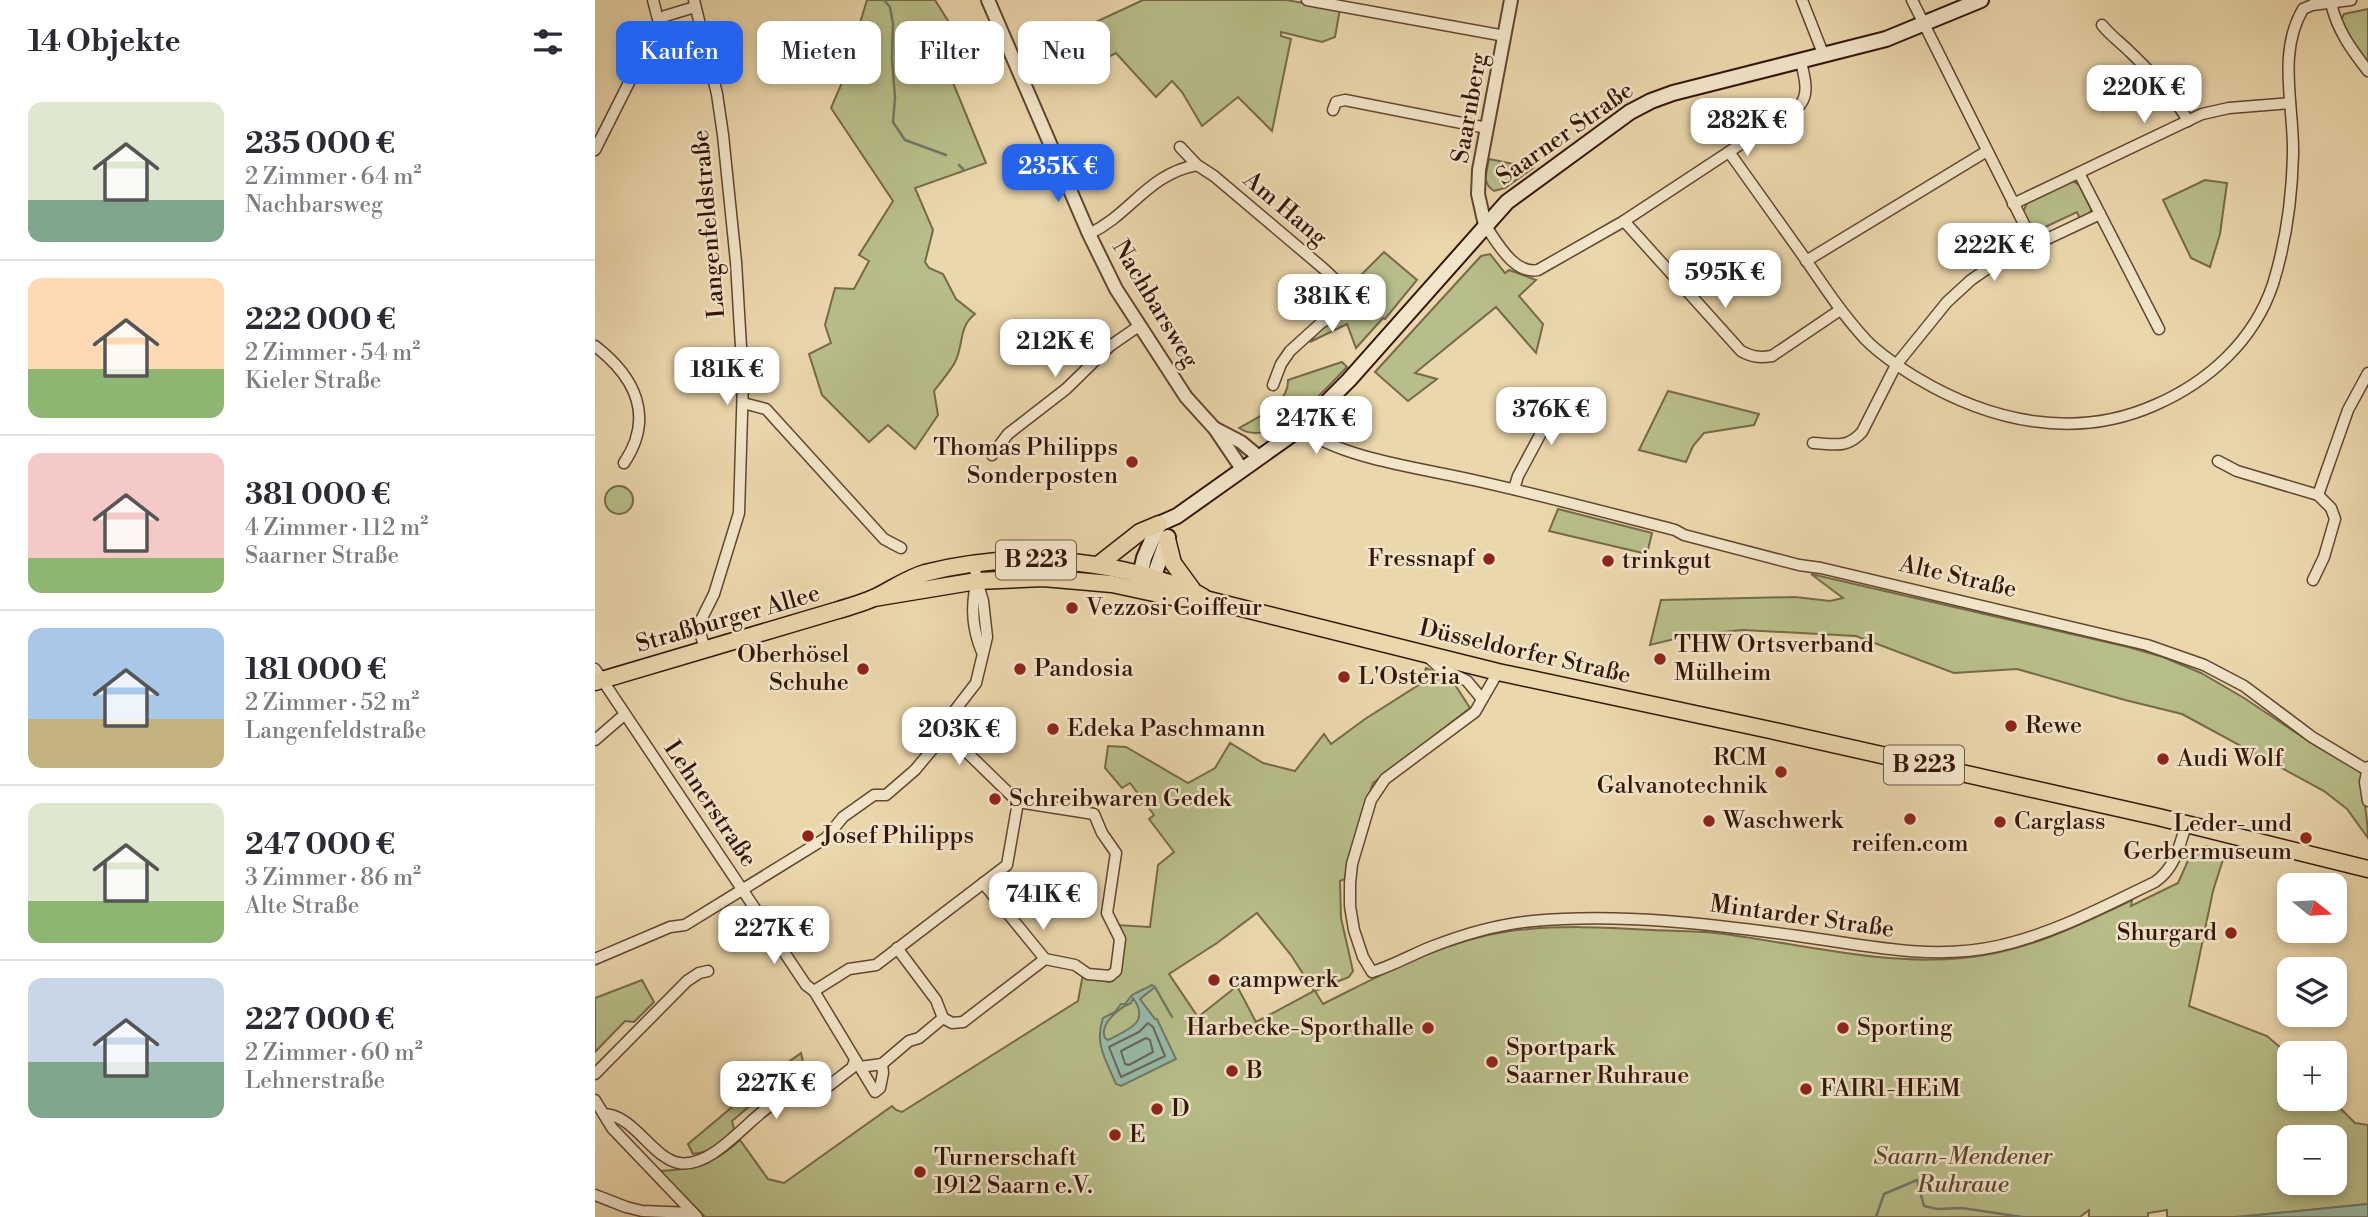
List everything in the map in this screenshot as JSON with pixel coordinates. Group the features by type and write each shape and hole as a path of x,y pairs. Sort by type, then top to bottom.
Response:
{"main road":[{"name":"Saarner Straße","path":"1301,428 1342,388 1507,202 1630,113 1651,101 1886,39 1981,0"},
{"path":"1145,583 1163,532 1177,516 1301,428"},
{"path":"1098,565 1140,532 1163,532"},
{"path":"1163,532 1173,563 1199,594"},
{"name":"Straßburger Allee","path":"874,598 921,574 974,563 1031,559 1098,565 1145,583"},
{"name":"Straßburger Allee","path":"597,677 705,649 874,598 977,581 1043,578 1112,584 1145,583"},
{"name":"Düsseldorfer Straße","path":"1145,583 1199,594 1498,672 1770,730 2368,869"}],"street":[{"path":"653,0 658,21"},
{"name":"Nachbarsweg","path":"988,0 1089,234 1116,289 1186,397 1215,429 1242,469"},
{"path":"1307,0 1504,36"},
{"name":"Saarnberg","path":"1485,225 1478,194 1479,170 1511,0"},
{"path":"1802,0 1824,56"},
{"path":"1912,0 2034,244"},
{"path":"1729,152 1840,310 1868,342 1896,365 1968,405 2029,422 2057,424 2111,419 2145,410 2184,390 2216,369 2238,346 2260,314 2272,286 2283,248 2291,201 2293,151 2288,62 2291,39 2303,9 2312,5 2351,0"},
{"path":"661,21 694,3"},
{"name":"Langenfeldstraße","path":"694,3 723,135 737,274 743,403 739,513 715,594 701,620 699,629 705,649"},
{"path":"2331,3 2335,20 2349,46 2368,71"},
{"path":"2102,25 2181,109 2188,121"},
{"path":"1485,225 1518,267 1530,272 1538,270 1624,221 1800,105 1807,90 1801,61"},
{"path":"595,150 628,84"},
{"path":"1333,110 1336,102 1345,100 1487,128"},
{"path":"2013,204 2188,121 2220,110 2290,103"},
{"name":"Am Hang","path":"1180,147 1197,165 1214,176 1348,292 1347,305 1321,323 1290,351 1280,364 1273,385"},
{"path":"1806,261 1987,151"},
{"path":"1089,234 1105,226 1171,172 1197,165"},
{"path":"2079,173 2159,329"},
{"path":"1813,443 1841,445 1854,441 1862,432 1896,365 1923,328 1971,281 1994,264 2100,214"},
{"path":"1624,221 1741,351 1750,356 1772,356 1840,310"},
{"path":"992,455 1008,434 1066,389 1110,346 1139,326"},
{"path":"595,346 621,370 631,385 638,405 641,423 637,440 624,463"},
{"path":"2318,495 2348,410 2368,373"},
{"path":"1514,489 1562,394"},
{"path":"743,403 766,409 884,539 901,548"},
{"name":"Alte Straße","path":"1301,428 1316,439 1347,451 1514,489 1799,565 2147,645 2204,665 2244,686 2312,737 2367,769"},
{"name":"Nachbarsweg","path":"1215,429 1241,442 1259,457"},
{"path":"2218,461 2237,471 2318,495 2331,508 2335,519 2324,557 2313,580"},
{"path":"595,959 670,927 685,925 826,838 843,817 874,795 887,795 915,770 945,731 951,714 976,683 981,667 982,652 976,639 972,601 977,581 974,563"},
{"path":"1424,653 1439,667 1468,681 1482,699 1498,672"},
{"name":"Lehnerstraße","path":"597,677 806,985 814,990 876,1092 880,1088 882,1064"},
{"name":"Mintarder Straße","path":"1482,699 1475,712 1385,779 1371,800 1352,864 1350,894 1354,930 1363,957 1372,972 1429,948 1493,927 1557,920 1684,923 1926,953 1998,947 2039,934 2155,882 2167,873 2175,860 2186,825"},
{"path":"595,740 624,715"},
{"path":"945,731 1018,803 1094,814 1101,833 1116,853 1107,913 1120,939 1116,971 1110,976 1088,974 1076,965 1045,959 983,883"},
{"path":"2367,769 2365,782 2368,801"},
{"path":"814,990 849,969 876,965 1007,865 1018,803"},
{"path":"897,948 936,1000 943,1018 952,1023 963,1022 1045,959"},
{"path":"595,1074 687,981 708,971"},
{"path":"604,1114 619,1117 667,1157 679,1163 708,1157 729,1143 740,1129 778,1101 807,1099 857,1064 882,1064 909,1041 919,1038 943,1018"},
{"path":"595,1102 612,1128 695,1215"},
{"path":"595,1195 626,1208 695,1215"}],"green space":[{"path":"867,0 935,0 948,21 895,21 895,84 954,84 986,163 915,188 933,230 925,262 929,268 943,274 956,299 975,314 966,325 955,362 934,391 938,415 915,449 888,425 869,442 822,395 809,354 831,343 825,325 835,288 854,289 869,261 859,255 893,201 831,108 841,84 881,84 881,21 861,21"},
{"path":"1143,0 1286,0 1340,9 1335,37 1322,42 1281,32 1281,36 1291,39 1272,131 1238,97 1202,126 1182,92 1172,81 1156,97 1116,53 1110,56 1110,21 1098,21"},
{"path":"2368,9 2368,62 2345,33 2341,20 2344,14"},
{"path":"1489,159 1533,168 1505,188 1494,191 1486,181"},
{"path":"2205,180 2227,183 2220,234 2210,267 2191,258 2163,200"},
{"path":"2073,181 2079,185 2091,209 2089,216 2080,219 2077,212 2045,227 2048,235 2039,238 2034,236 2023,212 2027,203"},
{"path":"1384,252 1417,280 1385,319 1383,318 1356,348 1347,324 1310,342 1321,328 1352,310 1355,299 1350,286"},
{"path":"1490,254 1505,273 1509,270 1536,280 1519,296 1543,324 1536,353 1496,307 1415,373 1437,379 1408,401 1375,372 1481,256"},
{"path":"1342,362 1347,367 1312,402 1283,425 1253,433 1239,428 1278,403 1287,389 1288,380"},
{"path":"1668,391 1759,414 1754,425 1704,433 1693,446 1686,462 1639,450"},
{"path":"619,486 629,490 633,500 629,510 619,514 609,510 605,500 609,490"},
{"path":"1558,509 1652,533 1647,554 1549,531"},
{"path":"1811,574 2128,647 2163,657 2201,673 2316,746 2364,771 2368,838 2347,809 2324,791 2182,714 2017,669 1954,673 1856,636 1743,630 1691,635 1650,645 1661,600 1795,597 1830,601 1843,598"},
{"name":"Saarn-Mendener Ruhraue","path":"1426,668 1452,680 1470,708 1373,783 1348,860 1345,879 1340,881 1341,918 1353,971 1349,977 1315,991 1323,1004 1391,970 1461,942 1528,929 1599,927 1708,932 1901,959 1932,960 1986,955 2050,937 2132,900 2131,906 2178,883 2191,854 2206,846 2226,850 2213,891 2189,1006 2267,1036 2277,1045 2277,1111 2343,1111 2355,1123 2368,1125 2368,1204 2237,1217 2167,1217 2167,1210 2148,1213 2148,1217 2089,1217 2089,1210 2080,1217 705,1217 659,1171 682,1169 703,1163 722,1154 740,1140 768,1179 784,1183 892,1106 902,1112 1078,1001 1083,974 1088,978 1109,982 1119,974 1116,925 1150,927 1158,865 1174,852 1149,819 1154,815 1130,783 1122,788 1105,768 1108,746 1126,747 1188,783 1215,768 1230,743 1263,763 1295,771 1324,734 1331,744 1420,684","holes":["1257,913 1291,955 1314,991 1256,1022 1237,986 1198,1017 1169,974"]},
{"path":"642,980 654,1002 634,1022 625,1021 595,1052 595,998"},
{"path":"801,1053 804,1066 814,1078 807,1083 778,1082 732,1121 734,1129 721,1143 693,1154 688,1144 769,1076"}],"water":[{"path":"1152,985 1155,987 1140,999 1157,1019 1176,1059 1121,1086 1116,1084 1102,1052 1101,1027 1103,1018 1115,1012 1132,995","holes":["1133,998 1138,1007 1138,1020 1134,1025 1108,1040 1105,1038 1107,1022 1116,1013 1131,1003"]},
{"path":"2368,1204 2368,1217 2237,1217"}],"waterway":[{"path":"884,0 890,7 893,24 893,122 905,140 946,155"},
{"path":"959,165 963,169"},
{"path":"1155,987 1172,1017"},
{"path":"1876,1217 1884,1194 1917,1180 1924,1206 1937,1209 1962,1208 2022,1217"}],"place":[{"name":"Thomas Philipps Sonderposten","path":"1132,462"},
{"name":"Fressnapf","path":"1489,559"},
{"name":"trinkgut","path":"1608,561"},
{"name":"Vezzosi Coiffeur","path":"1072,608"},
{"name":"THW Ortsverband Mülheim","path":"1660,659"},
{"name":"Oberhösel Schuhe","path":"863,669"},
{"name":"Pandosia","path":"1020,669"},
{"name":"L'Osteria","path":"1344,677"},
{"name":"Rewe","path":"2011,726"},
{"name":"Edeka Paschmann","path":"1053,729"},
{"name":"Audi Wolf","path":"2163,759"},
{"name":"RCM Galvanotechnik","path":"1781,772"},
{"name":"Schreibwaren Gedek","path":"995,799"},
{"name":"reifen.com","path":"1910,819"},
{"name":"Waschwerk","path":"1709,821"},
{"name":"Carglass","path":"2000,822"},
{"name":"Josef Philipps","path":"808,836"},
{"name":"Leder- und Gerbermuseum","path":"2306,838"},
{"name":"Shurgard","path":"2231,933"},
{"name":"campwerk","path":"1214,980"},
{"name":"Harbecke-Sporthalle","path":"1428,1028"},
{"name":"Sporting","path":"1843,1028"},
{"name":"Sportpark Saarner Ruhraue","path":"1492,1062"},
{"name":"B","path":"1232,1071"},
{"name":"FAIR1-HEiM","path":"1806,1089"},
{"name":"D","path":"1157,1109"},
{"name":"E","path":"1115,1135"},
{"name":"Turnerschaft 1912 Saarn e.V.","path":"920,1172"}]}
